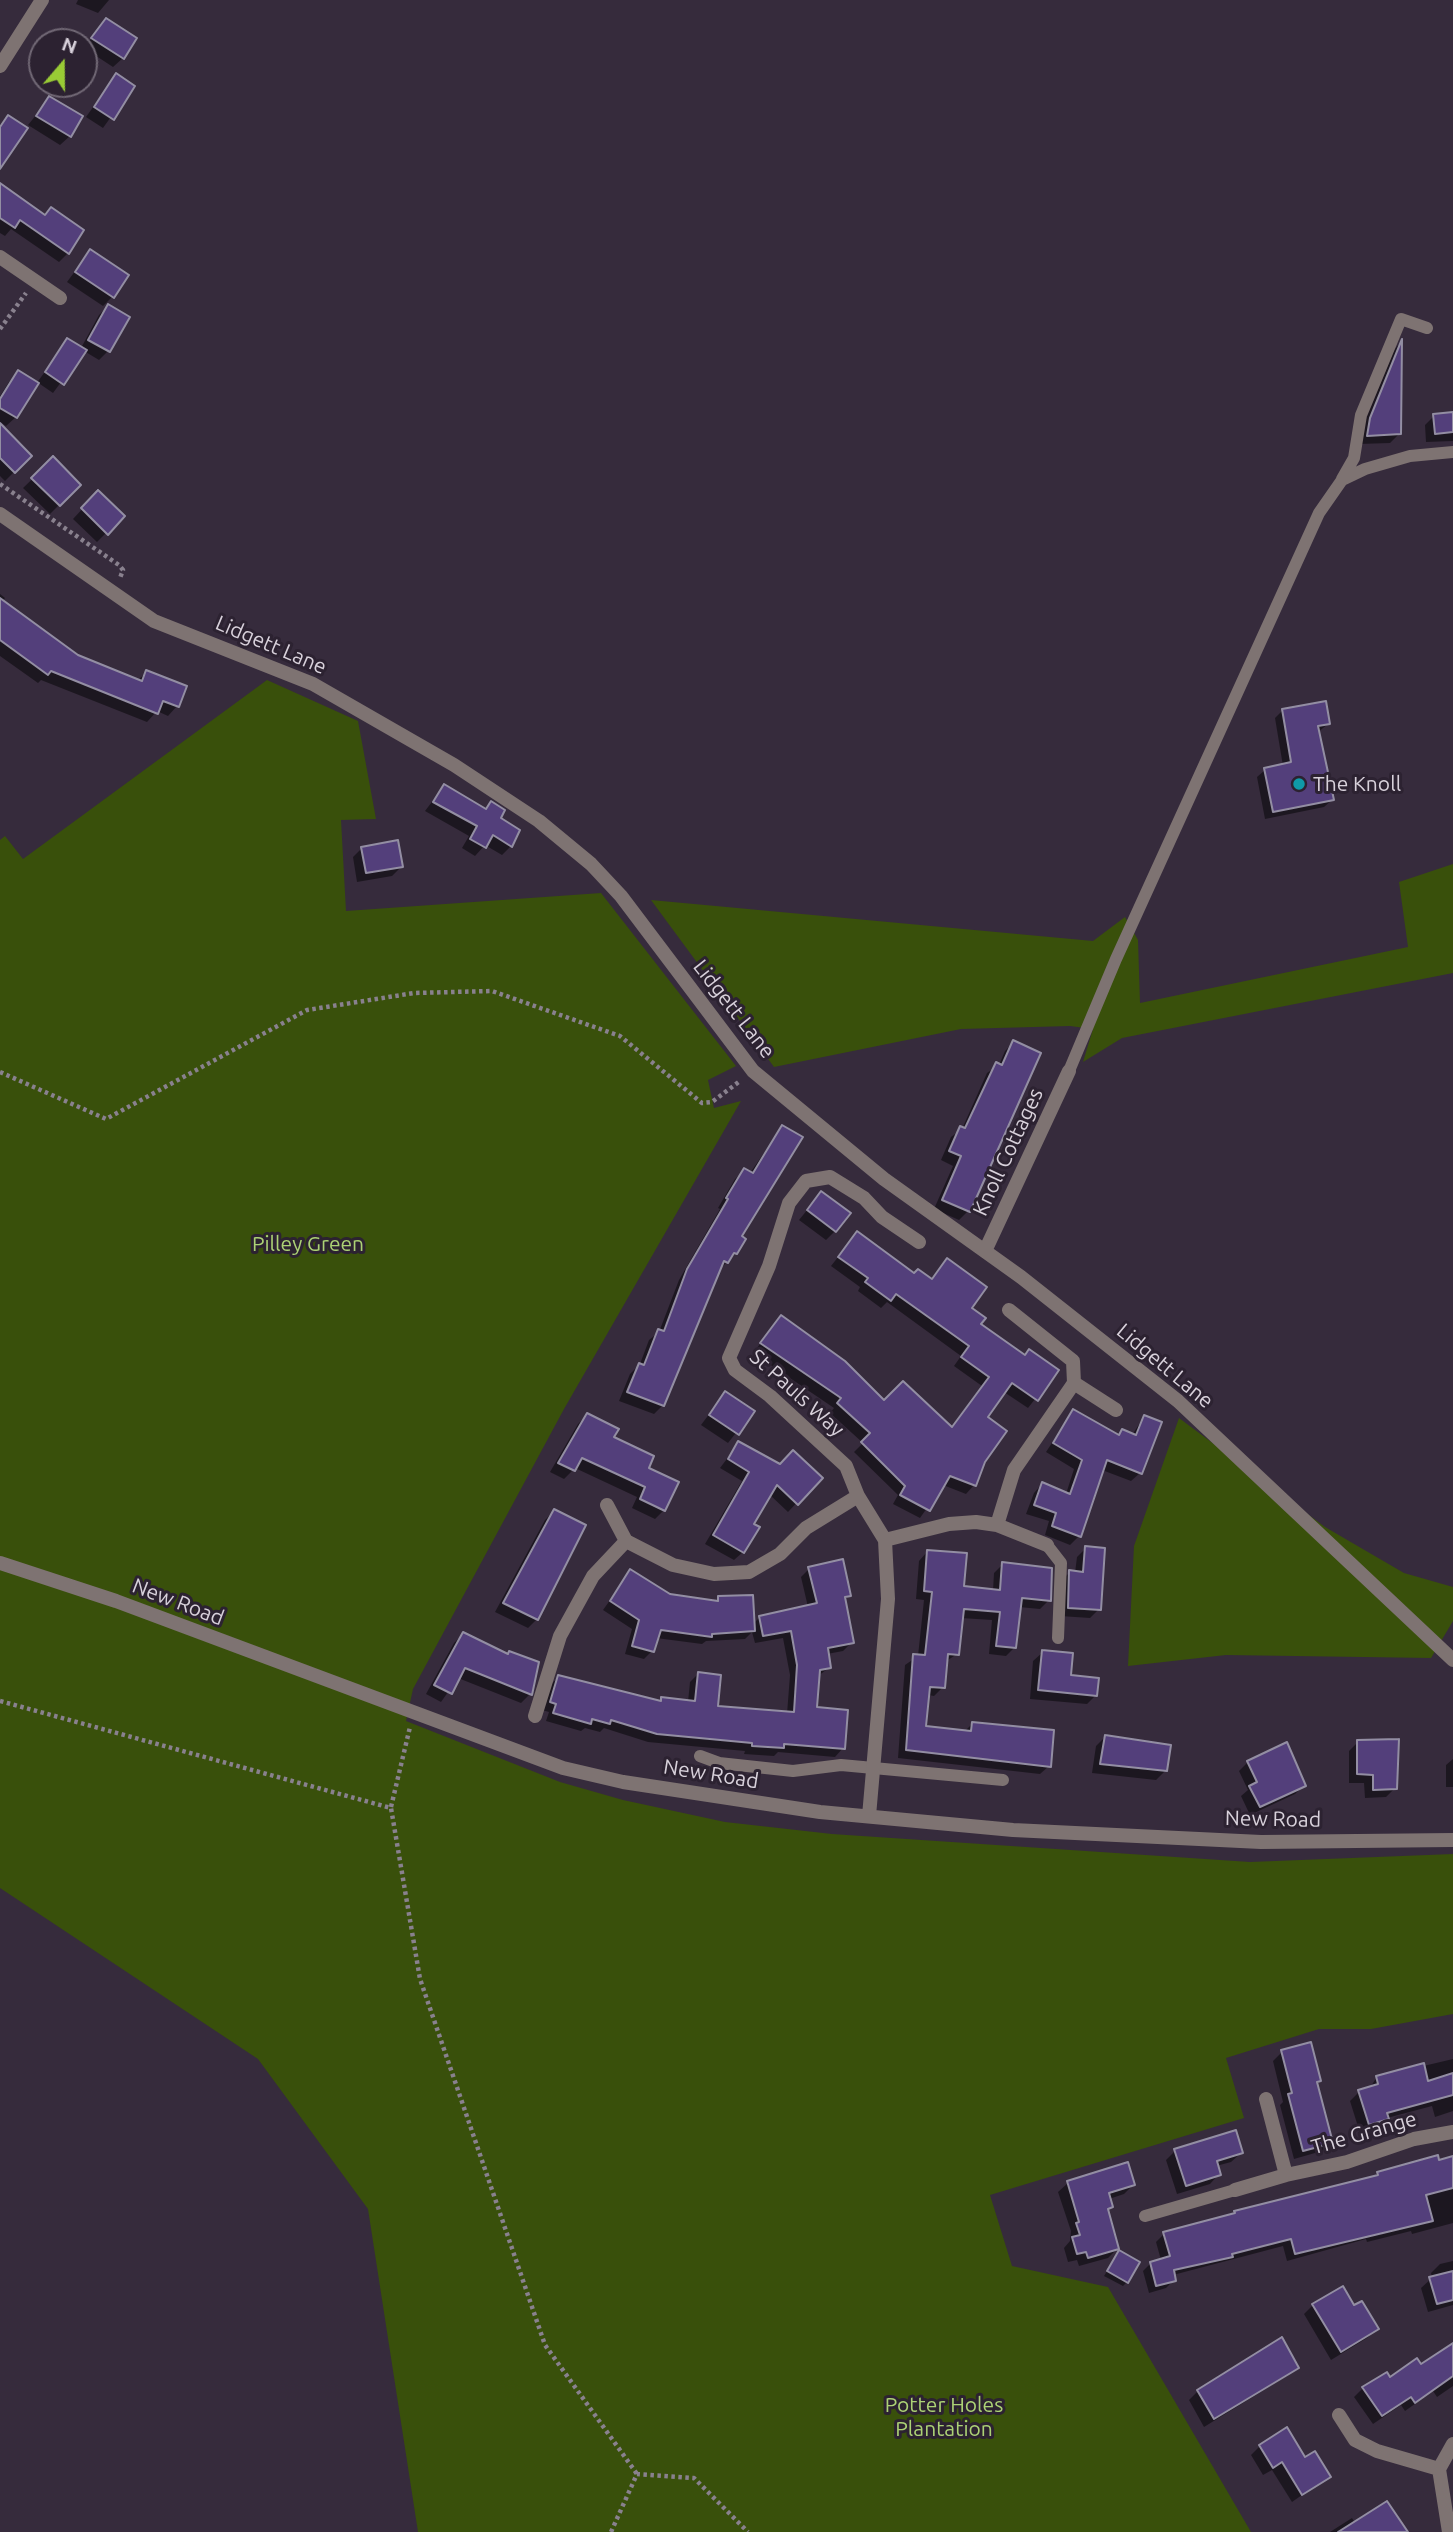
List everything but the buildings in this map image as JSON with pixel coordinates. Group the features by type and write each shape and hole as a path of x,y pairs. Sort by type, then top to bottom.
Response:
{"street":[{"path":"0,66 42,0"},
{"path":"0,257 60,298"},
{"name":"Lidgett Lane","path":"0,514 154,621 313,684 386,724 539,821 591,864 621,896 753,1071 884,1179 985,1251 1178,1401 1453,1660"},
{"name":"Knoll Cottages","path":"985,1251 1069,1070"},
{"name":"St Pauls Way","path":"869,1816 888,1599 885,1540 859,1496 846,1466 770,1396 735,1370 729,1358 769,1266 789,1203 806,1181 830,1177 864,1198 883,1217 919,1242"},
{"path":"997,1525 1014,1470 1074,1383 1073,1361 1009,1310"},
{"path":"1074,1383 1116,1410"},
{"path":"607,1505 626,1541 673,1564 713,1574 750,1573 780,1554 806,1528 859,1496"},
{"path":"885,1540 949,1524 997,1525 1047,1545"},
{"path":"535,1716 560,1636 593,1576 626,1541"},
{"name":"New Road","path":"0,1563 116,1601 563,1768 623,1782 869,1816 1026,1831 1261,1842 1453,1840"},
{"path":"1266,2099 1286,2175"},
{"name":"The Grange","path":"1235,2190 1286,2175 1347,2162 1414,2138 1453,2132"},
{"path":"1339,2415 1355,2440 1377,2451 1439,2469"},
{"path":"1448,2532 1439,2469 1453,2444"}],"lane":[{"path":"1069,1070 1116,959 1313,526 1354,458 1361,415 1401,319 1427,328"},
{"path":"1342,480 1365,469 1410,456 1453,452"},
{"path":"1047,1545 1060,1563 1058,1638"},
{"path":"700,1756 719,1763 793,1771 841,1765 874,1766 1003,1780"},
{"path":"1144,2216 1235,2190"}],"path":[{"path":"0,330 34,281"},
{"path":"0,484 123,570"},
{"path":"0,1072 106,1119 307,1010 414,993 492,991 620,1036 702,1102 712,1102 753,1071"},
{"path":"0,1701 391,1808"},
{"path":"414,1713 391,1808 420,1979 545,2345 637,2474"},
{"path":"611,2532 637,2474"},
{"path":"637,2474 694,2478 748,2532"}],"green space":[{"path":"267,680 358,721 376,819 341,820 346,911 601,893 736,1066 708,1080 714,1108 741,1101 564,1409 413,1689 406,1721 560,1782 623,1800 725,1822 832,1834 1250,1862 1453,1854 1453,2014 1371,2029 1319,2029 1226,2058 1244,2118 990,2195 1012,2266 1108,2287 1251,2532 418,2532 368,2209 258,2059 0,1888 0,840 5,836 23,859"},
{"path":"1453,864 1453,973 1122,1038 1083,1062 1093,1029 1070,1026 961,1029 774,1067 651,900 1093,941 1125,917 1138,940 1140,1003 1408,947 1399,882"},
{"path":"1179,1418 1325,1527 1404,1573 1453,1587 1453,1621 1431,1658 1226,1655 1128,1666 1134,1546"}],"place":[{"name":"The Knoll","path":"1299,784"}],"park label":[{"name":"Pilley Green","path":"308,1244"},
{"name":"Potter Holes Plantation","path":"944,2417"}]}
